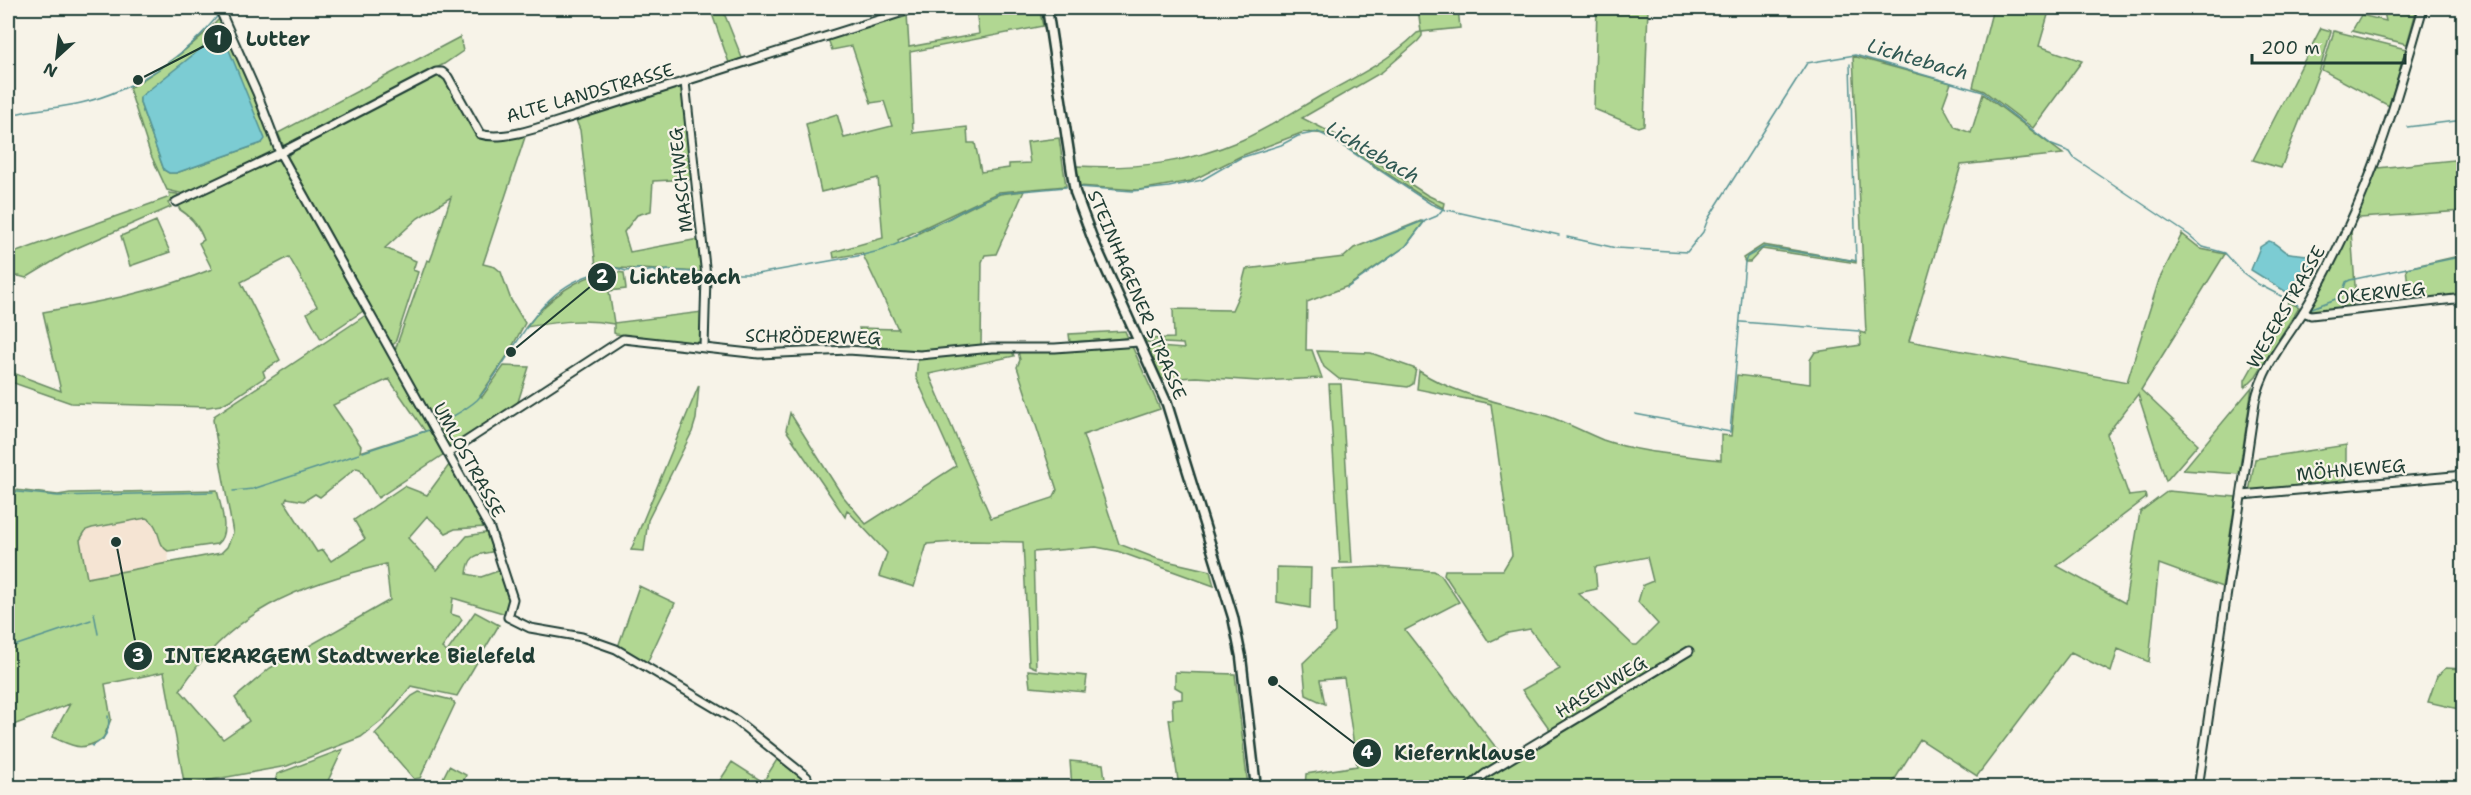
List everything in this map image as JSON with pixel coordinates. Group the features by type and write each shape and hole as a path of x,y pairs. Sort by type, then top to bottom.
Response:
{"main road":[{"name":"STEINHAGENER STRASSE","path":"1050,8 1075,192 1093,240 1167,404 1233,617 1241,657 1256,788"}],"street":[{"name":"ALTE LANDSTRASSE","path":"280,153 436,72 442,72 448,77 476,129 486,136 526,131 915,8"},
{"name":"WESERSTRASSE","path":"2198,788 2260,380 2303,312 2332,259 2356,207 2388,125 2423,8"},
{"name":"UMLOSTRASSE","path":"221,11 280,153 490,529 499,550 513,599 508,616 531,628 582,637 616,649 737,721 807,777 805,788"},
{"name":"MASCHWEG","path":"685,82 706,276 704,347"},
{"path":"176,202 280,153"},
{"name":"OKERWEG","path":"2303,312 2311,315 2463,298"},
{"name":"SCHRÖDERWEG","path":"448,453 623,339 759,354 848,350 920,355 992,348 1055,348 1139,342"},
{"name":"MÖHNEWEG","path":"2242,495 2463,475"},
{"name":"HASENWEG","path":"1468,788 1490,770 1689,651"}],"shaded area":[{"path":"146,518 155,524 161,545 168,551 169,563 86,578 80,540 86,530"}],"green space":[{"path":"710,8 722,8 742,58 729,63"},
{"path":"976,8 1039,8 1043,26 910,52 913,133 967,127 968,143 975,143 981,172 1009,168 1009,164 1030,163 1027,142 1059,138 1066,186 999,192 898,240 899,243 1000,194 1024,191 996,254 985,255 982,262 981,348 921,352 865,348 859,328 898,329 862,253 834,258 833,252 883,238 878,178 821,192 806,124 837,114 844,138 892,126 884,101 871,103 852,46 832,50 828,39 907,13 909,47 979,34"},
{"path":"1418,8 1458,8 1460,28 1422,32 1418,41 1382,72 1302,118 1336,135 1427,195 1444,203 1443,208 1327,134 1304,132 1241,156 1191,181 1139,190 1078,186 1076,166 1120,167 1181,160 1221,148 1262,130 1396,52 1421,32"},
{"path":"1597,8 1648,8 1644,125 1638,127 1594,109"},
{"path":"1993,8 2050,8 2039,46 2082,61 2033,128 1984,91 1973,87"},
{"path":"2383,8 2417,8 2407,44 2352,31 2361,15 2386,21"},
{"path":"221,17 277,152 184,194 167,190 150,153 129,88 178,56","holes":["211,39 262,143 176,173 169,173 164,170 140,98 182,66"]},
{"path":"2321,28 2331,31 2320,69 2281,168 2253,160"},
{"path":"2334,31 2406,49 2389,106 2322,70"},
{"path":"460,37 463,51 444,64 285,149 278,133"},
{"path":"1853,56 1951,83 1943,105 1955,127 1971,133 1983,94 2063,154 1961,165 1909,341 2127,382 2159,280 2182,234 2201,249 2225,254 2141,390 2198,444 2166,481 2138,394 2107,434 2129,496 2145,494 2146,498 2057,566 2125,603 2140,512 2168,491 2236,497 2222,587 2159,564 2149,662 2118,649 2111,672 2071,652 1977,776 1920,739 1890,787 1305,787 1306,774 1357,766 1344,678 1320,680 1325,704 1306,695 1303,663 1335,632 1333,569 1376,567 1434,571 1441,575 1459,602 1405,630 1508,763 1628,693 1625,689 1551,731 1522,690 1560,669 1530,629 1508,633 1489,642 1444,574 1445,570 1503,570 1512,555 1491,404 1417,389 1419,371 1449,387 1480,398 1551,417 1603,440 1661,453 1721,460 1721,435 1731,436 1737,375 1810,384 1810,360 1815,352 1861,345 1860,332 1866,334","holes":["1647,557 1653,581 1643,585 1638,602 1658,624 1637,645 1633,645 1578,593 1597,589 1595,567"]},
{"path":"435,76 445,79 477,138 526,134 483,264 495,267 501,272 511,300 525,323 507,356 480,396 482,397 504,366 529,367 517,405 451,450 395,350 427,260 430,261 433,253 451,197 418,218 385,248 416,261 413,270 418,272 395,343 392,345 288,157 290,153"},
{"path":"683,84 692,179 653,181 651,211 637,215 624,232 630,252 699,239 704,272 596,267 580,130 576,120"},
{"path":"278,159 363,311 321,339 307,313 317,306 289,257 241,282 280,360 263,371 265,377 221,405 208,407 71,403 8,381 8,371 61,391 43,312 150,290 212,269 199,243 204,240 200,231 191,218 179,209 179,205"},
{"path":"2463,159 2463,211 2360,218 2357,215 2378,168"},
{"path":"169,193 181,197 168,203 171,207 70,251 26,278 8,277 8,255 170,197"},
{"path":"156,221 170,252 130,266 121,236"},
{"path":"1421,221 1423,223 1406,246 1348,286 1307,302 1306,350 1312,350 1322,378 1258,381 1196,377 1161,379 1146,346 1184,349 1183,344 1145,342 1143,339 1174,338 1173,309 1232,310 1246,269 1344,257 1354,248"},
{"path":"2351,231 2355,285 2354,302 2351,308 2309,312"},
{"path":"1763,245 1856,261 1856,263 1762,249 1750,262 1745,262 1743,258"},
{"path":"2463,255 2463,294 2410,302 2406,268"},
{"path":"609,271 624,273 626,289 609,291 614,323 702,312 700,344 616,334 614,324 603,322 570,321 526,327 553,299 573,285"},
{"path":"2289,302 2299,307 2256,376 2245,387 2245,380"},
{"path":"366,315 444,454 378,498 360,469 356,468 320,497 315,494 304,501 287,498 285,502 317,552 323,550 331,561 365,539 354,520 404,486 427,495 449,465 485,527 455,529 446,533 427,516 408,538 437,570 467,536 490,532 496,551 479,554 472,559 467,574 481,577 501,570 510,596 506,614 453,598 451,614 462,620 442,648 447,652 475,612 499,625 457,696 411,686 384,719 361,737 287,766 189,784 184,782 164,672 105,684 111,719 103,739 88,746 78,747 52,737 70,704 8,727 8,489 58,495 217,490 224,526 221,539 217,544 168,551 161,543 157,529 146,518 92,528 86,530 80,540 87,578 221,553 227,547 233,533 214,416","holes":["389,379 425,431 360,452 361,446 333,405","386,564 390,600 270,668 235,698 249,721 223,739 180,690 200,663 222,640 269,605 295,592"]},
{"path":"1125,331 1128,338 1070,342 1069,334"},
{"path":"1131,344 1160,409 1083,435 1119,544 1158,559 1210,571 1214,586 1117,551 1096,547 1033,552 1036,668 1029,665 1023,542 969,541 927,544 914,587 879,576 887,553 847,510 845,517 786,430 790,413 842,495 866,524 956,466 916,377 918,358 1012,351 1014,356 929,374 991,518 1053,498 1057,490 1017,367 1020,360 1018,351"},
{"path":"1317,351 1371,353 1416,369 1413,384 1408,387 1339,379 1324,367"},
{"path":"1329,384 1341,384 1352,563 1340,563"},
{"path":"699,385 696,419 692,432 648,520 644,551 631,550"},
{"path":"2252,387 2239,474 2183,470"},
{"path":"2346,445 2346,483 2249,492 2255,459"},
{"path":"1277,567 1311,568 1310,608 1277,602"},
{"path":"639,586 675,603 646,665 618,647"},
{"path":"2446,668 2463,669 2463,710 2428,702 2437,676"},
{"path":"1028,670 1087,676 1085,692 1030,687"},
{"path":"1175,672 1235,674 1248,787 1179,787 1169,719 1173,719 1172,700 1182,699 1182,691 1175,687"},
{"path":"419,692 451,700 455,704 420,778 414,779 375,734 412,696"},
{"path":"343,749 325,787 274,787 277,774"},
{"path":"778,758 804,779 802,787 715,788 732,762 763,782"},
{"path":"1070,761 1103,764 1106,787 1072,787"},
{"path":"449,766 466,775 461,787 446,787 440,784"}],"water":[{"path":"217,36 225,40 265,139 262,143 176,173 169,173 164,170 140,103 140,97"},
{"path":"2269,241 2286,252 2312,257 2308,273 2291,295 2251,270 2260,247"}],"waterway":[{"path":"223,11 229,8"},
{"path":"8,116 81,103 139,81 158,70 191,44 219,14"},
{"name":"Lichtebach","path":"1567,237 1616,248 1687,252 1703,232 1708,219 1807,63 1855,55 1983,92 2052,145 2070,152 2074,158 2189,235 2203,247 2225,253 2242,272 2258,284 2298,305"},
{"path":"1635,414 1730,432 1747,257 1764,247 1856,261 1850,64"},
{"path":"2407,127 2464,120"},
{"name":"Lichtebach","path":"1078,187 1133,191 1202,180 1240,158 1281,145 1298,136 1318,132 1334,140 1431,204 1445,210"},
{"name":"Lichtebach","path":"710,274 757,274 863,255 883,250 917,235 919,231 1000,193 1066,187"},
{"path":"1347,288 1406,246 1425,221 1437,216 1442,210"},
{"name":"Lichtebach","path":"1448,210 1559,235"},
{"path":"1368,243 1423,221"},
{"name":"Lichtebach","path":"2312,308 2341,297 2346,282 2350,280 2464,256"},
{"name":"Lichtebach","path":"597,273 610,266 626,271 639,269 644,272 653,270 659,273 668,270 702,273"},
{"name":"Lichtebach","path":"438,425 479,398 534,317 546,304 574,282 593,274"},
{"path":"1741,322 1859,331"},
{"name":"Lichtebach","path":"363,452 429,430"},
{"name":"Lichtebach","path":"233,491 253,489 359,454"},
{"name":"Lichtebach","path":"8,491 58,496 213,492"},
{"path":"94,613 98,634"},
{"path":"8,648 91,620"},
{"path":"92,746 106,734 109,726 108,716"}],"place":[{"name":"Lutter","path":"138,80"},
{"name":"Lichtebach","path":"511,352"},
{"name":"INTERARGEM Stadtwerke Bielefeld","path":"116,542"},
{"name":"Kiefernklause","path":"1273,681"}]}
